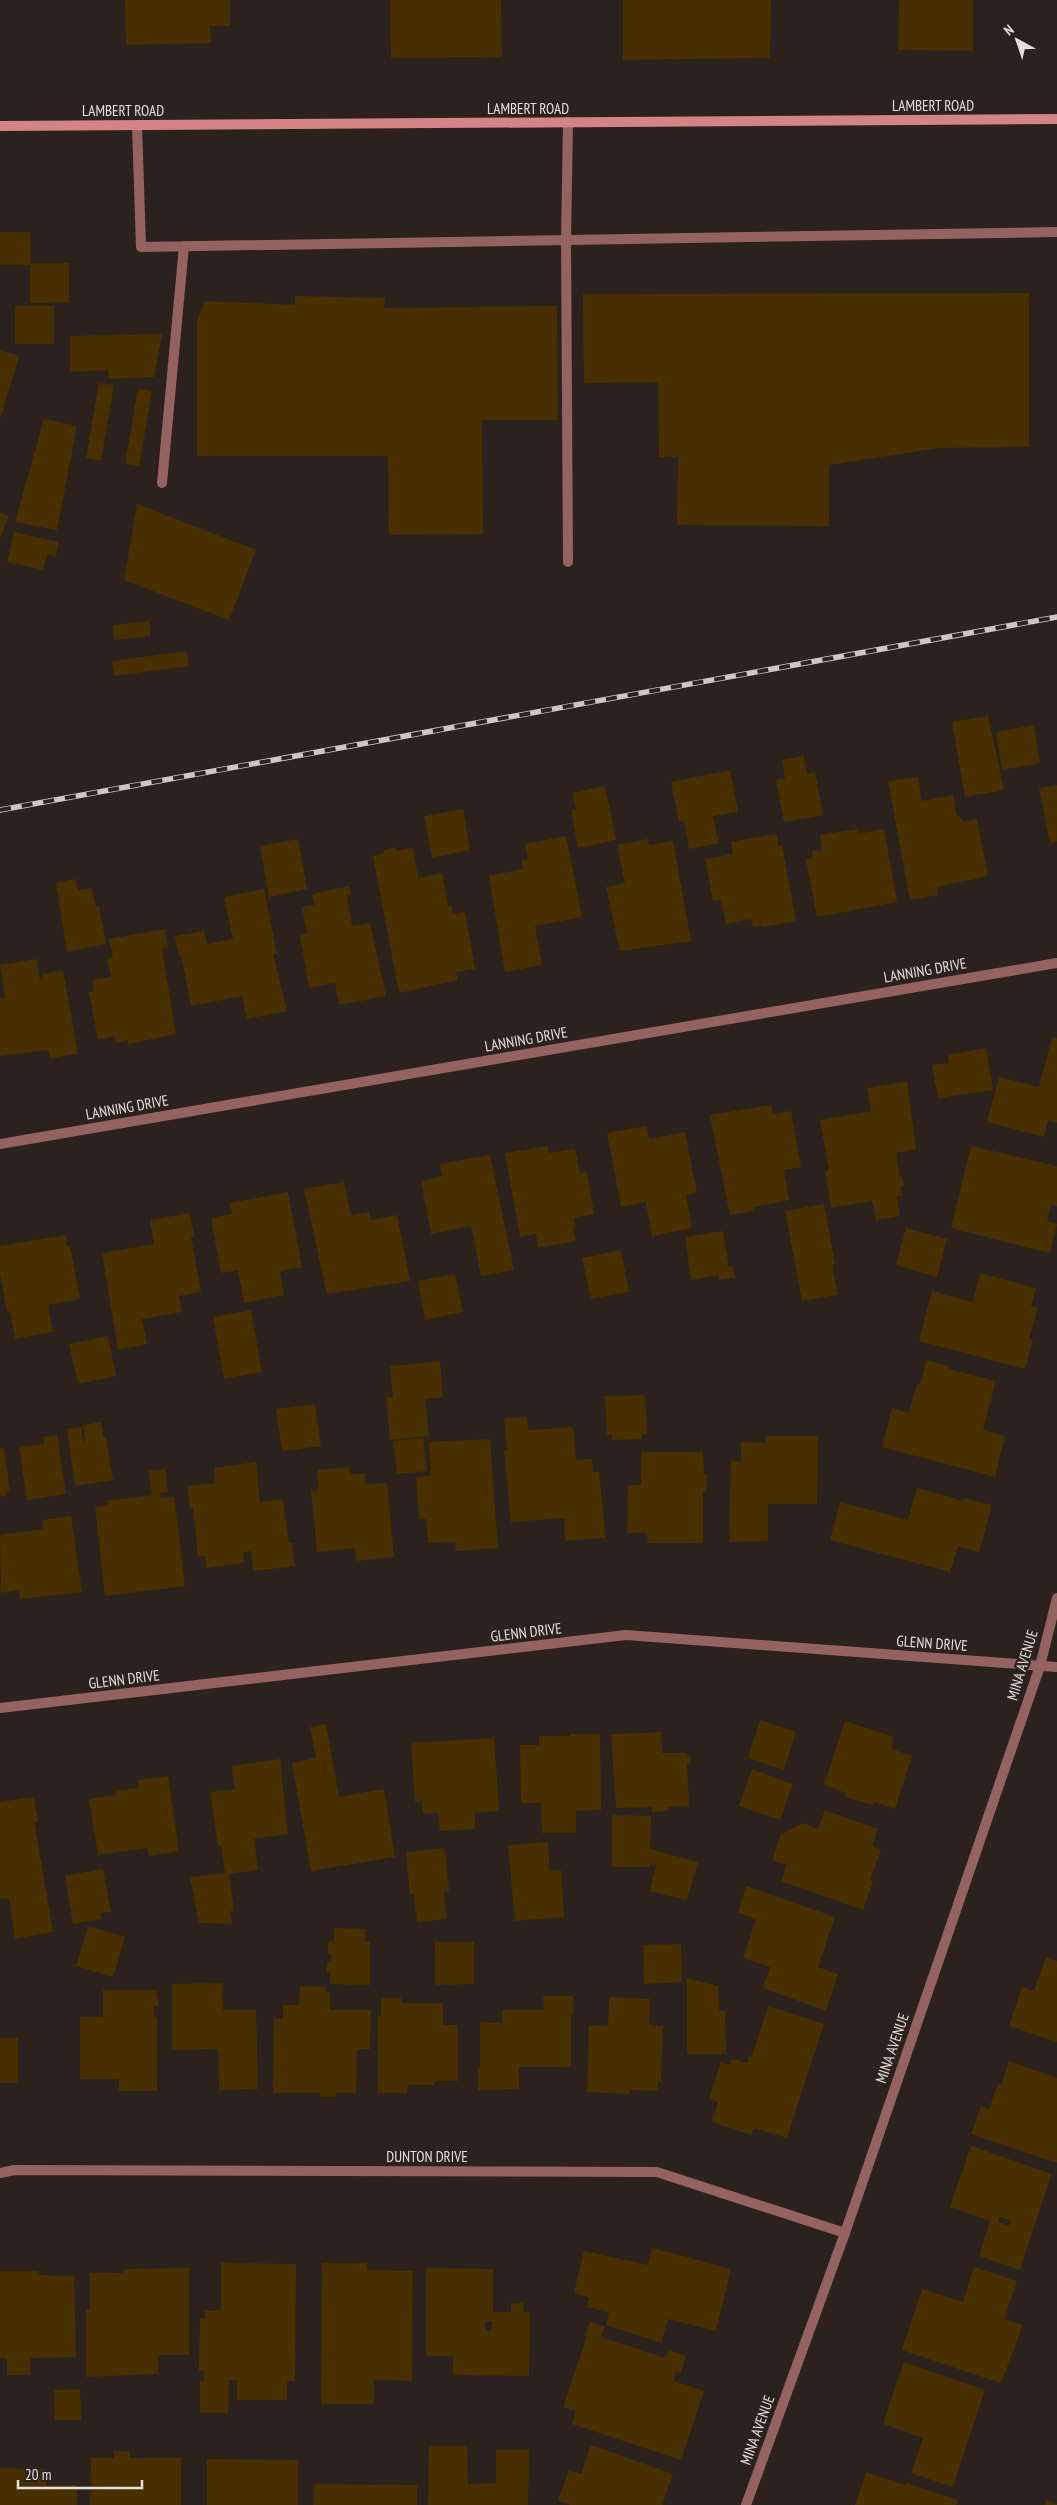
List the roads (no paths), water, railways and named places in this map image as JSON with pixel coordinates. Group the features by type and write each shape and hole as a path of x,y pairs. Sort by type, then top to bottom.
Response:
{"main road":[{"name":"LAMBERT ROAD","path":"0,126 1057,119"}],"street":[{"path":"568,122 566,240 568,562"},
{"path":"137,125 141,247 1057,232"},
{"path":"162,483 184,246"},
{"name":"LANNING DRIVE","path":"0,1144 1057,963"},
{"name":"MINA AVENUE","path":"746,2505 844,2233 1040,1666 1057,1598"},
{"name":"GLENN DRIVE","path":"0,1708 626,1635 1057,1667"},
{"name":"DUNTON DRIVE","path":"0,2172 14,2170 657,2172 844,2233"}],"railway":[{"path":"0,810 1057,617"}]}
